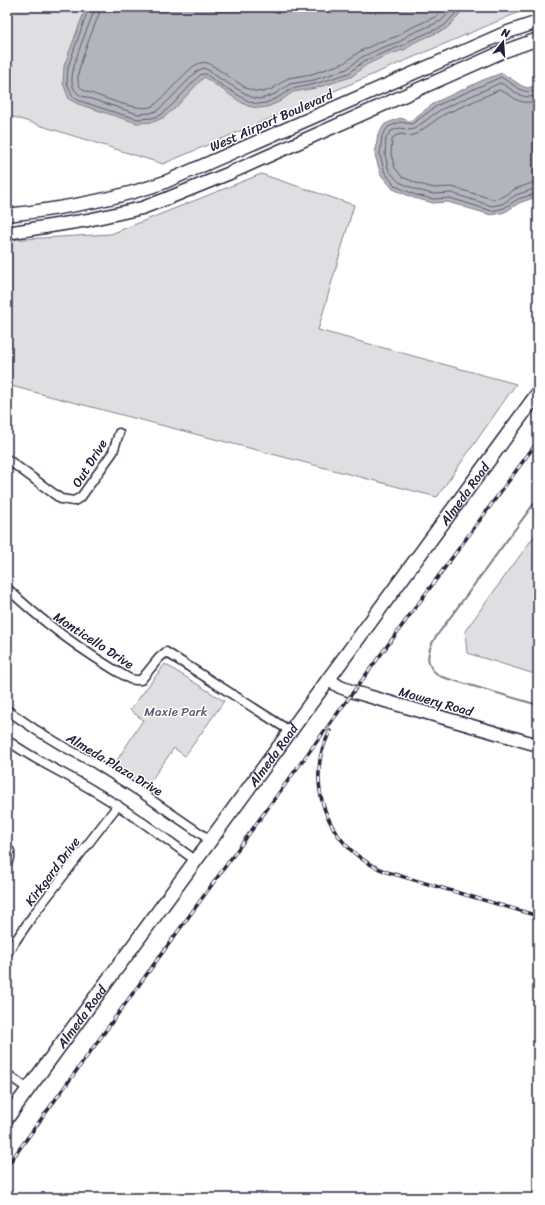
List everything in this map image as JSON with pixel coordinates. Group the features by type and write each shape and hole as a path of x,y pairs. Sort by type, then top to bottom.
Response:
{"main road":[{"name":"West Airport Boulevard","path":"7,215 84,203 142,190 165,182 505,33 538,22"},
{"path":"7,233 88,220 142,208 230,173 502,52 538,39"},
{"path":"348,102 353,118"},
{"path":"224,156 230,173"},
{"path":"84,203 88,220"},
{"name":"Almeda Road","path":"7,1118 538,393"},
{"name":"Mowery Road","path":"328,679 340,687 354,692 538,745"}],"street":[{"name":"Out Drive","path":"7,459 61,499 74,500 82,497 113,452 119,433"},
{"name":"Monticello Drive","path":"7,588 44,621 79,648 130,679 141,680 159,658 166,652 290,731"},
{"name":"Almeda Plaza Drive","path":"7,710 36,730 96,764 137,790 210,840"},
{"path":"7,740 38,761 118,805 195,860"},
{"name":"Kirkgard Drive","path":"7,953 34,914 118,805"},
{"path":"7,849 10,851 10,858 7,863"},
{"path":"7,1074 28,1089"}],"green space":[{"path":"7,7 531,7 163,164 7,115"},
{"path":"261,174 354,205 318,330 516,384 437,497 7,385 7,240 111,234"},
{"path":"538,531 538,675 467,653 465,631"},
{"name":"Maxie Park","path":"165,664 224,701 185,756 174,748 147,786 114,765 143,720 130,710"}],"water":[{"path":"86,7 464,7 458,17 446,29 413,43 406,49 385,56 366,65 351,77 316,88 293,92 279,102 267,107 258,108 248,106 204,77 176,107 163,118 153,122 137,123 78,104 69,99 63,83 64,66"},
{"path":"502,73 522,86 528,88 536,85 538,87 538,198 536,197 519,203 505,212 491,215 448,202 433,203 414,198 393,189 381,175 375,155 378,134 385,124 400,118 410,121 436,102 483,80"}],"waterway":[{"path":"538,498 435,638 430,649 428,660 432,669 442,677 538,705"}],"railway":[{"path":"7,1166 538,441"},
{"path":"330,731 320,760 319,778 321,796 326,813 334,828 344,842 356,854 387,872 538,916"}]}
